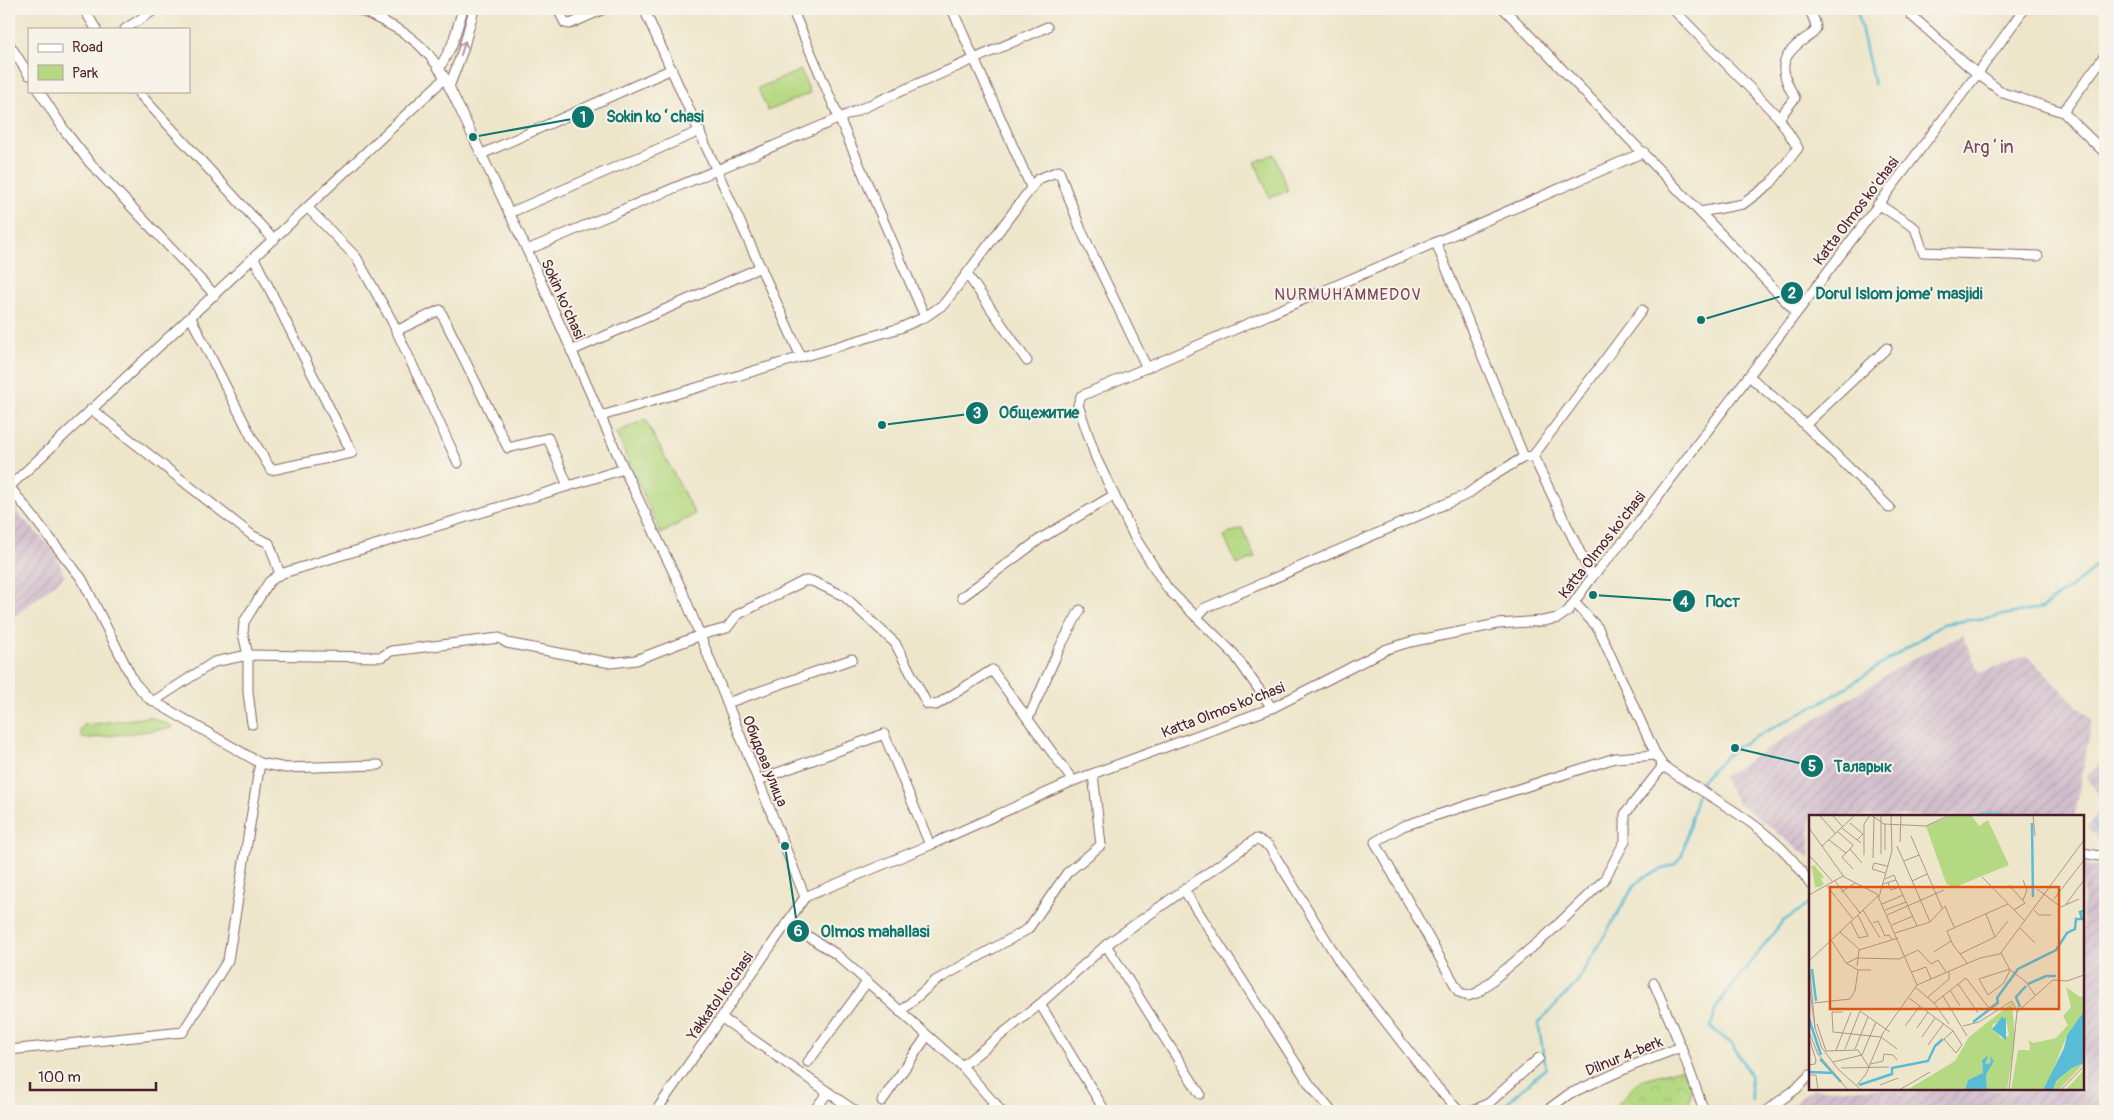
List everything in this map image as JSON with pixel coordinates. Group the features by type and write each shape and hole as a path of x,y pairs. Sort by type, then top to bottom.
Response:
{"street":[{"path":"84,9 95,28"},
{"path":"127,28 156,9"},
{"name":"Sokin ko'chasi","path":"358,9 399,28 417,42 439,69 447,83 527,250 624,469 681,588 701,635"},
{"path":"439,69 452,45 463,9"},
{"path":"379,765 286,768 260,763 148,698 134,682 82,578 9,486 308,208 447,83 463,50 474,9"},
{"path":"558,9 566,23 570,24 604,9"},
{"path":"644,9 801,357"},
{"path":"792,9 925,317"},
{"path":"952,9 1031,187"},
{"path":"1504,9 1581,90 1644,152 1796,312"},
{"path":"1673,9 1779,118 1798,148 1771,183 1743,204 1700,212"},
{"path":"1779,118 1795,98 1785,80 1783,64 1786,55 1814,34 1816,27 1810,9"},
{"name":"Katta Olmos ko'chasi","path":"805,897 930,845 1073,781 1272,708 1387,649 1410,642 1497,624 1543,621 1558,618 1568,612 1592,577 1627,537 1749,376 1978,73 2024,9"},
{"path":"1911,15 1969,67 2003,93 2063,112 2105,153"},
{"path":"527,250 840,118 1047,27"},
{"path":"9,44 28,73"},
{"path":"2063,112 2105,55"},
{"path":"482,154 672,69"},
{"path":"40,92 65,131 90,163 215,295"},
{"path":"138,92 274,240"},
{"path":"509,213 700,131"},
{"path":"1272,708 1234,654 1168,589 1134,536 1096,458 1078,405 1081,396 1644,152"},
{"path":"601,416 900,328 925,317 944,304 1031,187 1044,175 1059,172 1085,239 1147,368"},
{"path":"1878,204 1915,228 1923,252 2038,256"},
{"path":"308,208 356,258 396,331 458,463"},
{"path":"1436,243 1528,457 1592,577"},
{"path":"191,318 252,438 271,470 352,453 254,258"},
{"path":"571,350 761,267"},
{"path":"967,274 1027,361"},
{"path":"396,331 440,310 508,448 548,438 568,486"},
{"path":"1197,617 1205,608 1466,495 1488,479 1528,457 1642,310"},
{"path":"1805,425 1887,348"},
{"path":"1749,376 1805,425 1890,508"},
{"path":"91,409 253,536 269,543 280,574"},
{"path":"252,724 248,692 248,655 243,634 244,622 269,582 280,574 624,469"},
{"path":"962,597 1040,539 1114,495"},
{"path":"154,701 214,662 248,655 380,656 391,651 499,638 506,643 610,663 636,660 701,635 727,628 737,615 804,581 812,581 844,596 895,643 927,704 936,704 992,670 1073,781"},
{"path":"1575,603 1598,628 1656,755 1663,766 1758,827 1793,859 1809,883"},
{"path":"1028,719 1060,647 1080,610"},
{"name":"Обидова улица","path":"701,635 805,897"},
{"path":"727,703 852,659"},
{"path":"758,780 884,734 930,845"},
{"path":"1656,755 1615,758 1403,826 1375,842 1458,992 1468,996 1477,993 1548,934 1604,880 1625,841 1625,814 1663,766"},
{"path":"9,1050 183,1032 228,960 260,763"},
{"path":"900,1012 936,981 1028,929 1067,873 1101,845 1093,774"},
{"path":"962,1066 1040,1004 1106,945 1256,839 1269,846 1341,964 1434,1084 1459,1111"},
{"path":"2084,853 2105,857"},
{"path":"1184,890 1310,1085 1331,1111"},
{"name":"Yakkatol ko'chasi","path":"656,1111 805,897"},
{"path":"787,923 836,954 962,1066 998,1107 988,1111"},
{"path":"1106,945 1200,1094"},
{"path":"808,1062 867,982"},
{"path":"1654,983 1681,1047"},
{"path":"1040,1004 1105,1111"},
{"path":"722,1018 855,1111"},
{"path":"882,1101 927,1036"},
{"name":"Dilnur 4-berk","path":"1546,1111 1569,1094 1634,1065 1681,1047 1704,1111"},
{"path":"1473,1111 1489,1103 1539,1058"},
{"path":"1766,1111 1796,1089 1809,1076"},
{"path":"814,1111 828,1092"}],"shaded area":[{"path":"11,506 55,552 64,576 9,621 9,508"},
{"path":"1963,635 1979,673 2027,656 2092,720 2074,815 1809,815 1809,857 1737,802 1723,777 1909,661"},
{"path":"2105,758 2105,845 2087,828 2104,804 2087,777"},
{"path":"2084,865 2105,866 2105,1111 1784,1111 1812,1090 2084,1090"}],"green space":[{"path":"801,70 810,93 768,111 758,88"},
{"path":"1274,154 1288,191 1270,198 1255,162"},
{"path":"645,419 695,514 661,534 616,433"},
{"path":"1242,528 1255,557 1237,565 1224,536"},
{"path":"150,717 173,728 84,739 81,736 81,728 84,725"},
{"path":"1680,1069 1692,1086 1688,1111 1611,1111 1640,1080"}],"waterway":[{"path":"1857,9 1874,84"},
{"path":"1700,787 1702,780 1735,748 1833,696 1943,624 2042,608 2087,575 2105,555"},
{"path":"1492,1111 1502,1107 1546,1068 1538,1023 1576,984 1634,886 1644,877 1675,864 1682,855 1698,792"},
{"path":"1982,815 1988,813 2033,815"},
{"path":"2093,821 2105,843"},
{"path":"1752,1100 1750,1075 1732,1044 1711,1028 1716,1007 1782,922 1809,904"}],"place":[{"name":"Sokin koʻchasi","path":"473,137"},
{"name":"Dorul Islom jome' masjidi","path":"1701,320"},
{"name":"Общежитие","path":"882,425"},
{"name":"Пост","path":"1593,595"},
{"name":"Таларык","path":"1735,748"},
{"name":"Olmos mahallasi","path":"785,846"}],"district":[{"name":"Argʻin","path":"1988,147"},
{"name":"NURMUHAMMEDOV","path":"1348,294"}]}
